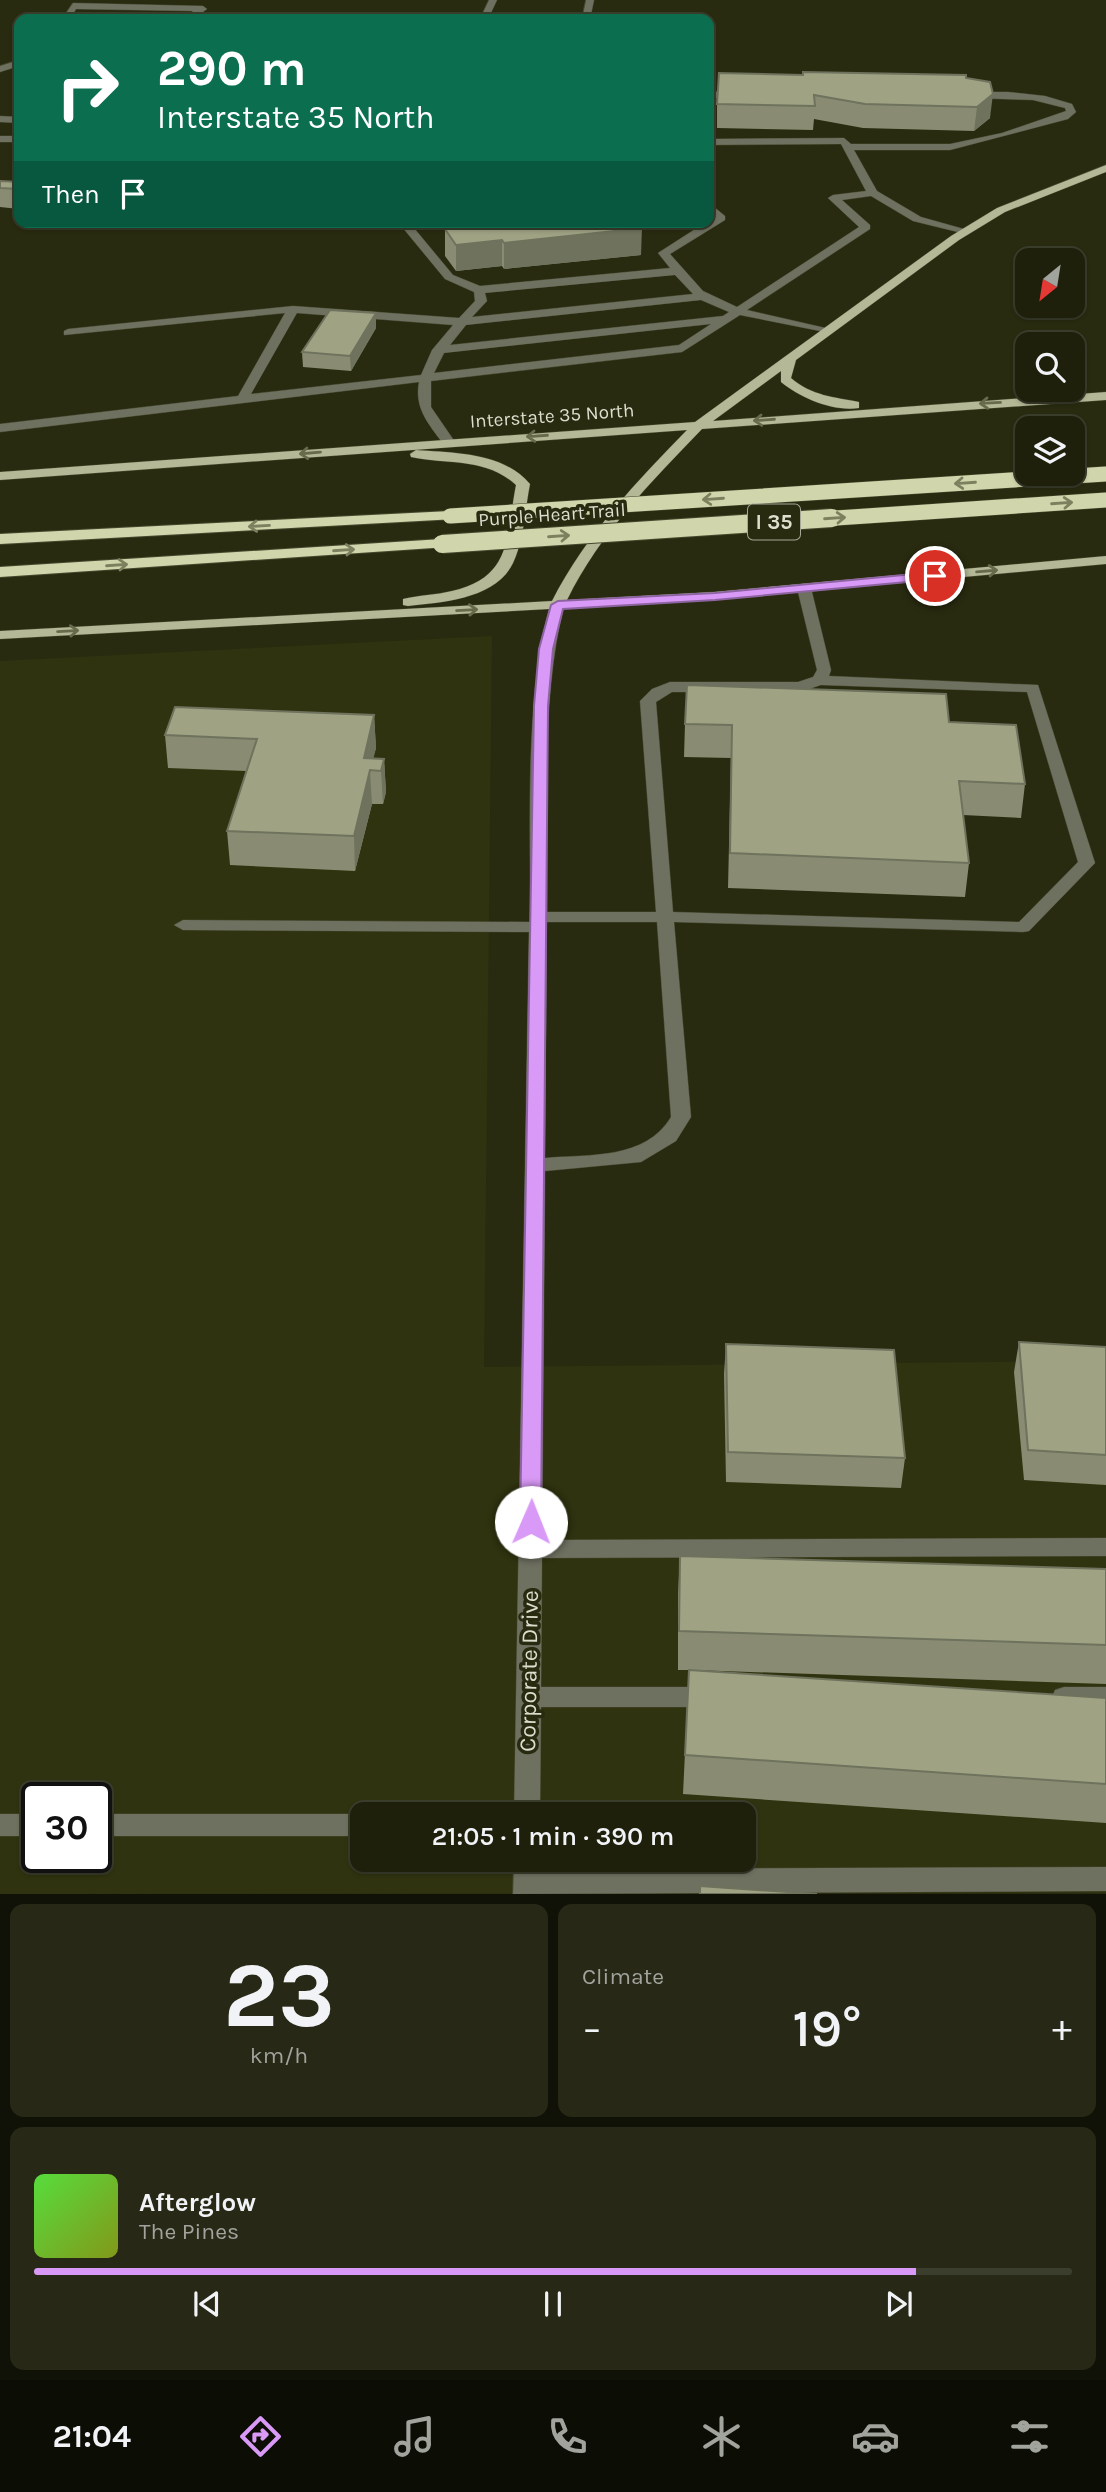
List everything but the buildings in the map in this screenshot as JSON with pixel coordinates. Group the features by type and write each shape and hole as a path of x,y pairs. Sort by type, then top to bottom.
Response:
{"highway":[{"name":"Purple Heart Trail","path":"5,538 450,516 1106,474"},
{"name":"Purple Heart Trail","path":"0,572 1106,500"}],"main road":[{"path":"558,605 586,555 646,479 699,425 966,231 1001,210 1106,168"},
{"path":"791,356 785,379 796,390 818,399 848,405 900,409"},
{"name":"Interstate 35 North","path":"0,476 1106,396"},
{"path":"276,620 453,596 489,582 505,565 523,484 513,473 484,462 452,457 357,449"},
{"path":"0,635 715,596 1099,561"}],"street":[{"path":"69,14 73,6 203,9 195,14"},
{"path":"714,94 761,94"},
{"path":"848,147 960,145 1065,117 1071,112 1069,106 1054,100 1019,95 965,95"},
{"path":"714,142 844,141 873,193 917,219 966,231"},
{"path":"0,428 681,348 866,226 833,198 873,193"},
{"path":"714,211 721,218 714,222"},
{"path":"408,228 449,277 479,290 678,271"},
{"path":"705,228 664,253 703,296 734,315"},
{"path":"449,442 425,408 422,389 438,350 481,301 479,290"},
{"path":"68,333 293,309 463,322 703,296"},
{"path":"242,399 293,309"},
{"path":"438,350 734,315 826,331"},
{"path":"804,588 824,670 819,680"},
{"name":"Corporate Drive","path":"527,1802 541,706 546,649 558,605"},
{"path":"183,925 538,922 665,917 1023,927 1087,863 1033,688 819,680 800,687 670,687 657,692 648,701 665,917 681,1117 669,1137 634,1157 535,1165"},
{"path":"530,1549 1106,1547"},
{"path":"529,1697 735,1697"},
{"path":"1037,1697 1106,1697"},
{"path":"0,1825 21,1825"},
{"path":"112,1825 350,1825"},
{"path":"527,1878 1106,1879"}],"shaded area":[{"path":"492,636 484,1367 1106,1361 1106,1893 0,1894 0,661"}],"route":[{"path":"531,1522 541,706 546,649 558,605 715,596 935,576"}]}
